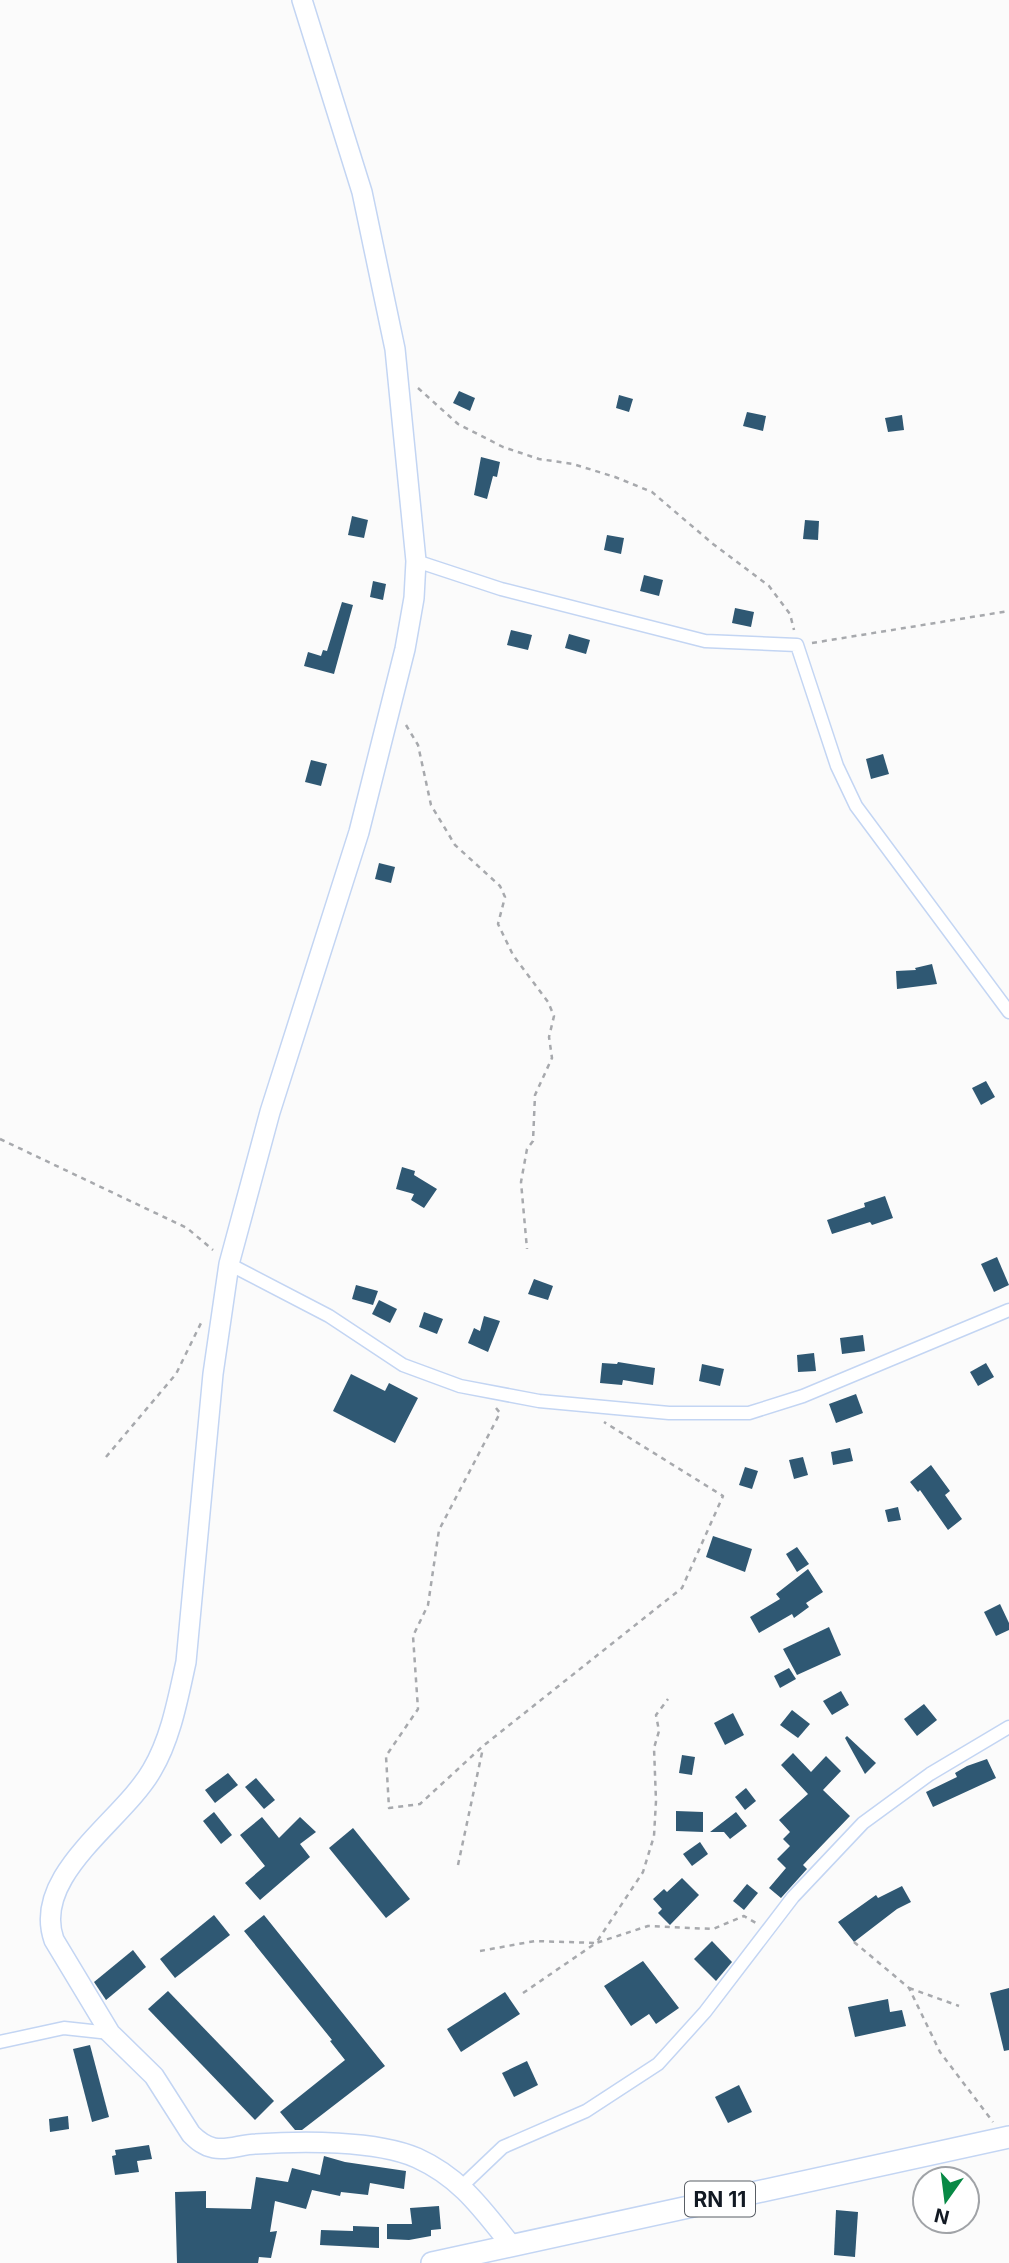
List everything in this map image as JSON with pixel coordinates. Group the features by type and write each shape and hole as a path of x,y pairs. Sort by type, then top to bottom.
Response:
{"main road":[{"name":"RN 11","path":"432,2263 1007,2138"}],"street":[{"path":"302,0 362,192 395,349 416,561 414,598 405,649 359,832 270,1112 229,1264 213,1374 186,1662 172,1720 152,1770 122,1810 75,1860 58,1885 50,1912 50,1927 54,1940 110,2033 155,2076 191,2134 205,2146 223,2149 249,2144 289,2142 376,2147 414,2157 462,2186 511,2245"},
{"path":"416,561 501,589 705,640 797,645 837,766 856,806 1009,1012"},
{"path":"229,1264 330,1316 403,1365 460,1387 539,1401 669,1413 749,1413 803,1396 1009,1310"},
{"path":"462,2186 503,2147 586,2111 658,2064 705,2012 793,1897 863,1823 930,1774 1009,1727"},
{"path":"0,2042 64,2028 110,2033"}],"path":[{"path":"398,375 410,382 458,424 503,447 539,459 573,464 652,492 713,544 769,586 790,614 797,645 1009,611"},
{"path":"392,701 418,745 430,805 455,845 500,886 505,897 498,924 513,955 548,1002 554,1016 549,1037 552,1058 536,1095 533,1141 527,1149 521,1182 527,1249"},
{"path":"0,1139 187,1228 229,1264"},
{"path":"106,1457 176,1374 206,1313"},
{"path":"480,1390 500,1413 439,1530 429,1605 413,1636 418,1709 386,1756 389,1808 421,1804 483,1746 682,1588 723,1496 575,1404"},
{"path":"596,1943 643,1872 654,1836 654,1748 659,1731 656,1715 668,1699"},
{"path":"458,1865 483,1746"},
{"path":"523,1993 596,1943 648,1926 712,1929 744,1916 767,1931"},
{"path":"480,1951 535,1941 596,1943"},
{"path":"854,1942 909,1988 959,2006"},
{"path":"909,1988 940,2052 1007,2138"}],"building":[{"path":"459,391 475,398 470,411 453,403"},
{"path":"619,395 633,399 629,412 616,408"},
{"path":"747,412 766,416 763,431 743,426"},
{"path":"902,415 904,430 888,432 885,418"},
{"path":"481,457 500,462 497,477 493,476 487,499 474,495"},
{"path":"352,516 368,520 364,538 348,535"},
{"path":"805,520 819,521 818,540 803,539"},
{"path":"607,535 624,538 621,554 604,550"},
{"path":"644,575 663,580 659,596 640,591"},
{"path":"373,581 386,584 383,600 370,597"},
{"path":"342,602 353,605 334,674 304,666 308,652 321,656 323,650 327,651"},
{"path":"735,608 754,612 751,627 732,623"},
{"path":"511,630 532,635 528,650 507,645"},
{"path":"569,634 590,640 586,654 565,648"},
{"path":"883,754 889,774 871,779 866,759"},
{"path":"311,760 327,764 321,786 305,782"},
{"path":"379,863 395,867 391,883 375,879"},
{"path":"932,964 937,984 897,989 896,971 916,970 915,968"},
{"path":"986,1081 995,1097 981,1105 972,1088"},
{"path":"402,1167 415,1171 414,1175 437,1189 424,1208 411,1200 414,1194 396,1189"},
{"path":"885,1196 893,1218 832,1234 827,1220 865,1207 864,1203"},
{"path":"997,1257 1009,1285 994,1292 981,1264"},
{"path":"534,1279 553,1286 548,1300 528,1294"},
{"path":"356,1285 378,1291 373,1305 352,1299"},
{"path":"379,1300 397,1309 390,1323 372,1314"},
{"path":"424,1312 443,1319 437,1334 419,1327"},
{"path":"484,1316 500,1321 488,1352 468,1343 474,1328 480,1331"},
{"path":"863,1335 865,1351 842,1354 840,1338"},
{"path":"814,1353 816,1371 798,1372 797,1355"},
{"path":"618,1362 655,1368 653,1385 623,1380 622,1385 600,1383 602,1363"},
{"path":"986,1363 994,1377 978,1386 970,1372"},
{"path":"702,1364 724,1369 720,1386 699,1381"},
{"path":"351,1374 385,1391 389,1383 418,1398 395,1443 333,1411"},
{"path":"856,1394 863,1413 836,1423 829,1404"},
{"path":"850,1448 853,1461 833,1465 831,1452"},
{"path":"803,1457 808,1475 794,1479 789,1460"},
{"path":"931,1465 950,1491 945,1495 962,1519 948,1530 920,1490 918,1492 910,1482"},
{"path":"745,1467 758,1471 752,1489 739,1485"},
{"path":"898,1507 901,1520 888,1522 885,1510"},
{"path":"713,1536 752,1549 745,1572 706,1557"},
{"path":"797,1547 809,1564 797,1572 786,1554"},
{"path":"808,1569 823,1592 806,1603 809,1607 794,1618 792,1614 759,1633 750,1617 780,1599 776,1594"},
{"path":"1000,1604 1009,1623 1009,1630 996,1636 984,1612"},
{"path":"829,1627 841,1655 797,1675 783,1649"},
{"path":"789,1668 796,1679 780,1688 774,1676"},
{"path":"841,1691 849,1705 832,1715 823,1701"},
{"path":"924,1704 937,1720 917,1736 904,1719"},
{"path":"792,1710 810,1724 798,1738 780,1725"},
{"path":"733,1713 744,1735 725,1745 714,1723"},
{"path":"847,1736 876,1763 865,1774 845,1738"},
{"path":"793,1753 811,1772 826,1756 841,1771 823,1790 850,1816 803,1865 807,1869 781,1898 769,1888 786,1868 777,1859 790,1846 783,1839 790,1832 779,1820 808,1794 781,1765"},
{"path":"682,1755 695,1757 692,1775 679,1773"},
{"path":"987,1759 996,1778 933,1807 926,1792 957,1777 955,1773 967,1766"},
{"path":"228,1773 238,1785 215,1803 205,1790"},
{"path":"256,1778 275,1800 264,1809 245,1787"},
{"path":"746,1788 756,1801 745,1810 735,1797"},
{"path":"676,1811 703,1812 703,1832 676,1831"},
{"path":"214,1812 232,1835 221,1844 203,1821"},
{"path":"736,1812 747,1826 730,1839 724,1832 710,1832"},
{"path":"262,1817 279,1838 300,1817 316,1832 300,1844 310,1857 260,1900 245,1883 265,1866 240,1835"},
{"path":"353,1828 410,1899 386,1918 329,1848"},
{"path":"700,1842 708,1854 692,1866 683,1854"},
{"path":"682,1878 699,1895 670,1925 658,1913 662,1909 653,1899 664,1889 667,1892"},
{"path":"747,1884 758,1893 744,1910 733,1901"},
{"path":"902,1886 911,1902 897,1909 854,1942 838,1922 876,1895 878,1898"},
{"path":"214,1915 230,1935 175,1978 160,1959"},
{"path":"264,1915 385,2066 302,2130 295,2130 280,2112 345,2060 244,1931"},
{"path":"712,1941 732,1962 716,1981 694,1959"},
{"path":"133,1950 146,1967 106,2000 94,1982"},
{"path":"643,1961 679,2008 656,2024 649,2014 631,2026 604,1986"},
{"path":"1009,1988 1009,2050 1004,2051 990,1993"},
{"path":"168,1991 274,2101 255,2120 148,2009"},
{"path":"505,1992 520,2014 461,2052 447,2029"},
{"path":"888,1999 890,2012 902,2010 906,2026 855,2037 848,2007"},
{"path":"90,2045 109,2117 92,2122 73,2049"},
{"path":"527,2061 538,2085 514,2097 502,2073"},
{"path":"739,2085 752,2112 728,2123 715,2097"},
{"path":"68,2116 69,2129 50,2132 49,2119"},
{"path":"149,2145 152,2159 137,2161 139,2172 115,2175 112,2156 116,2155 115,2150"},
{"path":"324,2156 345,2162 406,2171 404,2189 370,2183 368,2195 341,2192 340,2196 312,2190 306,2209 275,2201 270,2232 277,2231 271,2258 259,2257 258,2263 177,2263 175,2192 206,2191 206,2208 251,2209 256,2177 288,2182 292,2168 320,2175"},
{"path":"439,2206 441,2229 431,2230 431,2236 409,2240 387,2239 387,2224 412,2224 410,2208"},
{"path":"836,2210 858,2212 855,2257 834,2255"},
{"path":"353,2226 379,2227 379,2248 320,2245 321,2230 353,2231"}]}
